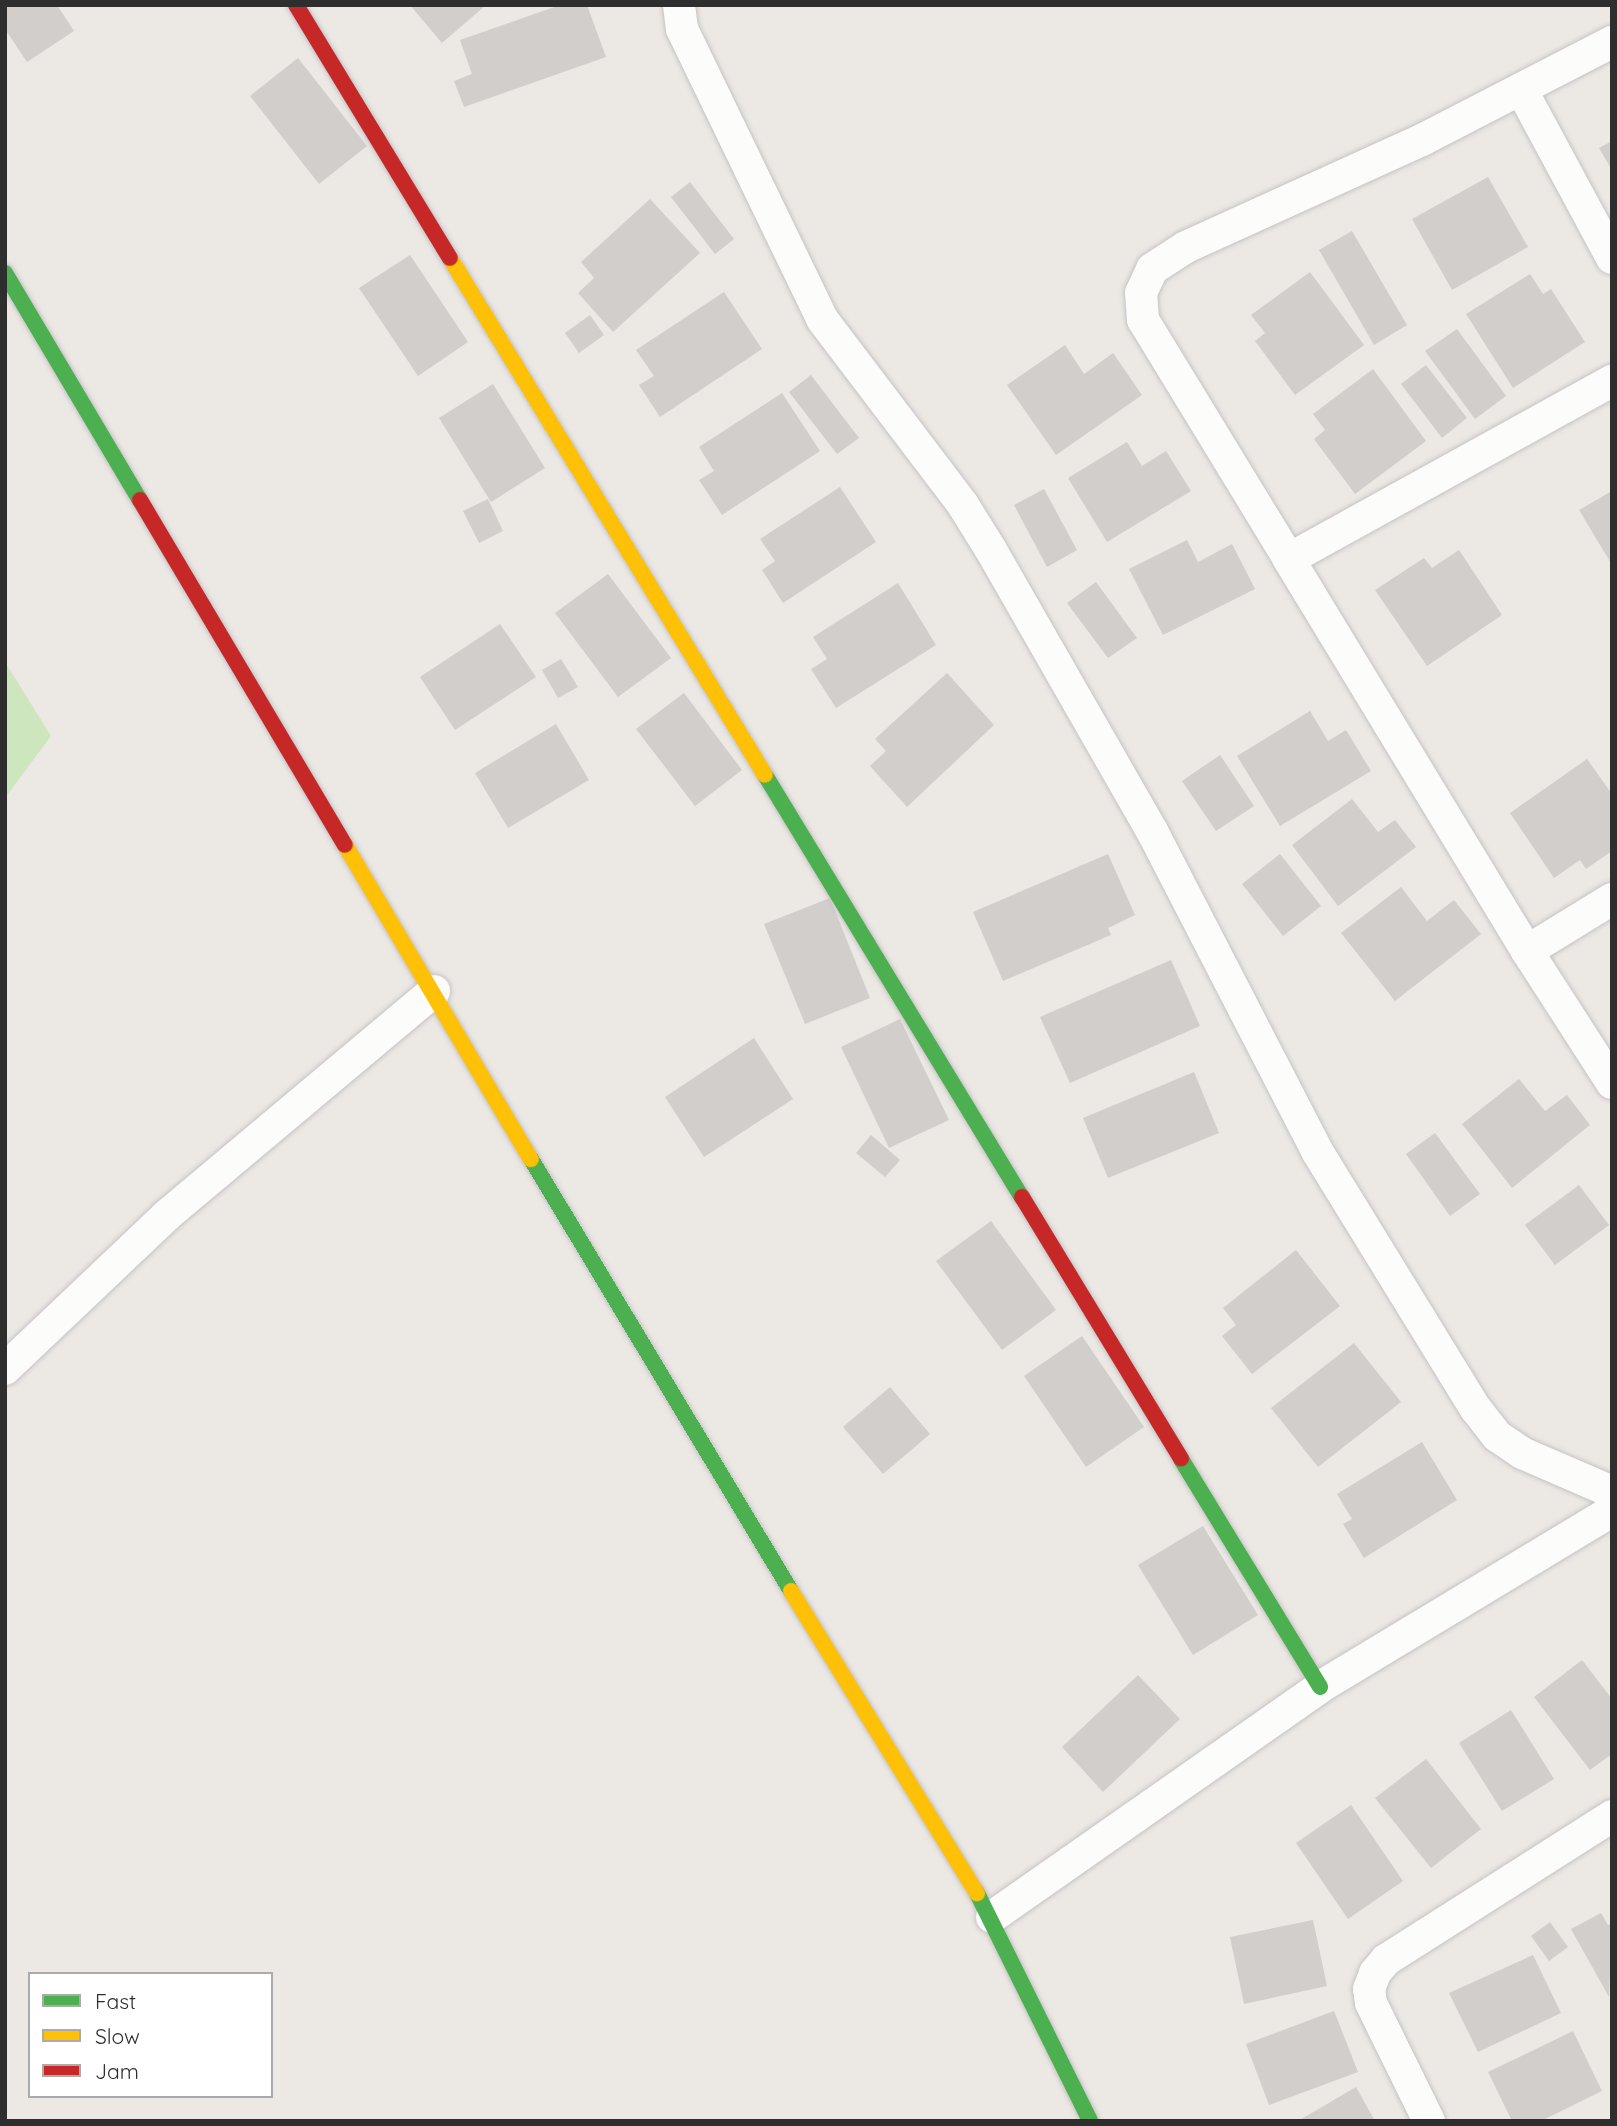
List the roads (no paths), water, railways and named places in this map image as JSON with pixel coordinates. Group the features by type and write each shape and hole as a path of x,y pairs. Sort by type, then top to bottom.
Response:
{"main road":[{"path":"296,5 1320,1687"},
{"path":"5,273 434,991 698,1440 992,1917 1090,2121"}],"street":[{"path":"679,5 682,29 822,318 963,505 991,550 1152,831 1317,1152 1476,1409 1497,1436 1522,1453 1612,1492"},
{"path":"1612,42 1423,140 1186,247 1152,269 1142,293 1143,320 1527,951 1612,1083"},
{"path":"1521,89 1612,258"},
{"path":"1289,559 1612,381"},
{"path":"1527,951 1612,900"},
{"path":"5,1369 166,1216 434,991"},
{"path":"992,1917 1320,1687 1612,1511"},
{"path":"1429,2121 1371,2003 1369,1989 1375,1973 1386,1960 1612,1816"}]}
